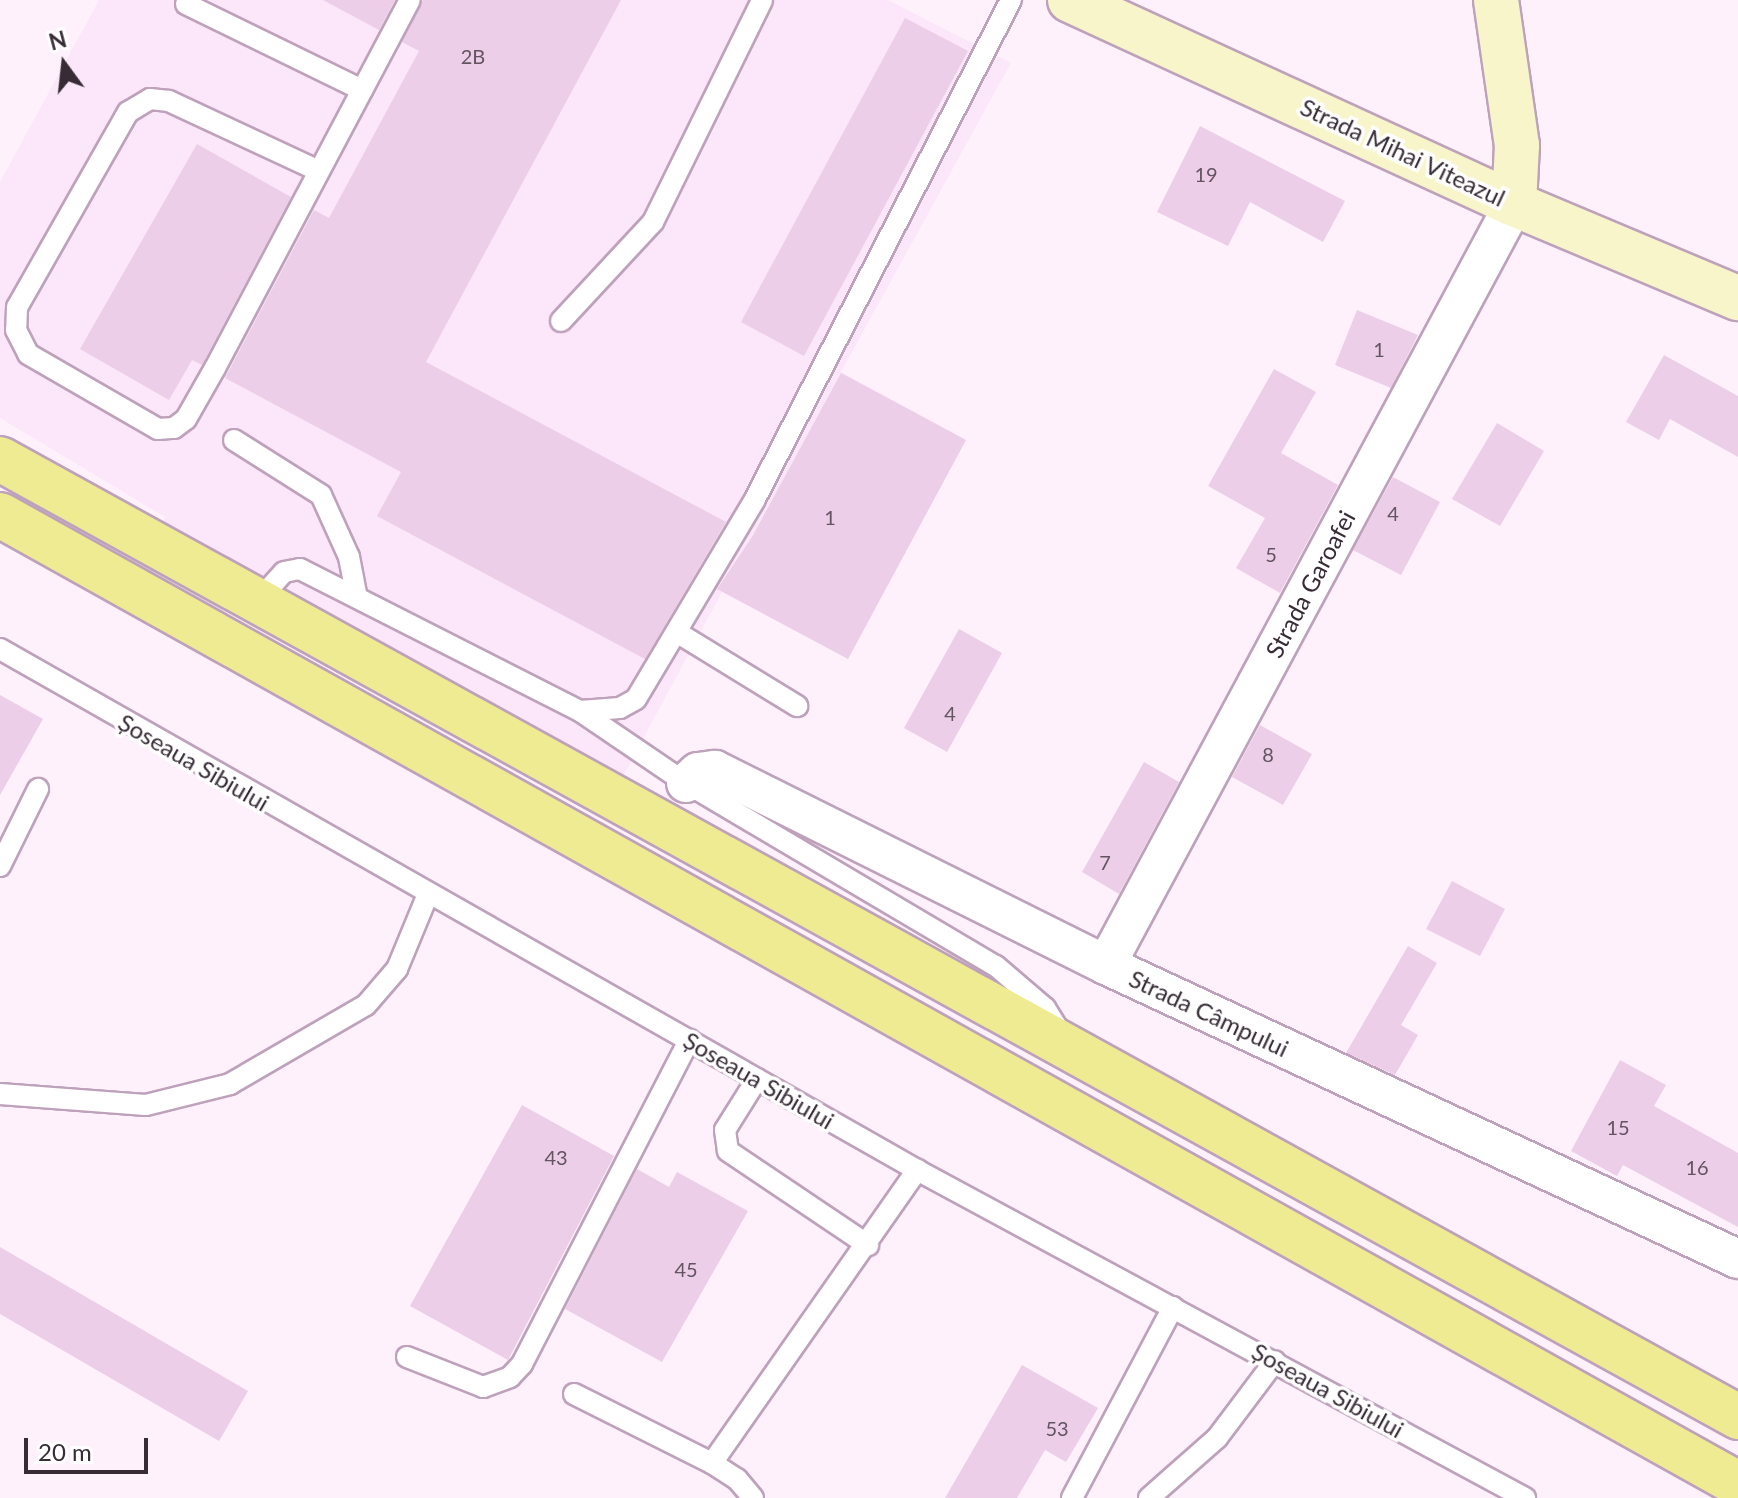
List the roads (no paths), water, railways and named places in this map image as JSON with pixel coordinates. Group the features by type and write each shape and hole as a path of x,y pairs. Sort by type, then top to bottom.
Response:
{"main road":[{"name":"Strada Mihai Viteazul","path":"1070,0 1514,204 1738,298"},
{"path":"1496,0 1517,145 1514,204"},
{"path":"0,459 255,604 1738,1417"},
{"path":"0,515 1738,1484"}],"street":[{"name":"Strada Garoafei","path":"1106,965 1514,204"},
{"name":"Strada Câmpului","path":"686,783 698,772 715,770 1106,965 1738,1259"}],"lane":[{"path":"319,171 169,101 150,99 128,112 17,307 16,330 28,354 158,429 174,428 194,406 410,0"},
{"path":"561,321 653,222 762,0"},
{"path":"580,711 620,708 636,699 678,633 755,499 1011,0"},
{"path":"186,4 362,90"},
{"path":"234,440 321,495 349,557 356,594"},
{"path":"255,604 284,572 300,569 356,594 580,711 686,783 996,966 1045,1008 1072,1051"},
{"path":"678,633 797,706"},
{"name":"Șoseaua Sibiului","path":"0,649 917,1170 1275,1361 1515,1496"},
{"path":"0,866 38,789"},
{"path":"0,1094 146,1105 230,1084 366,1005 397,969 428,894"},
{"path":"407,1357 483,1387 516,1371 689,1040"},
{"path":"757,1079 725,1130 728,1151 868,1245"},
{"path":"712,1463 868,1245 917,1170"},
{"path":"1072,1498 1173,1307"},
{"path":"1149,1498 1217,1438 1275,1361"},
{"path":"574,1394 712,1463 737,1479 753,1498"}]}
